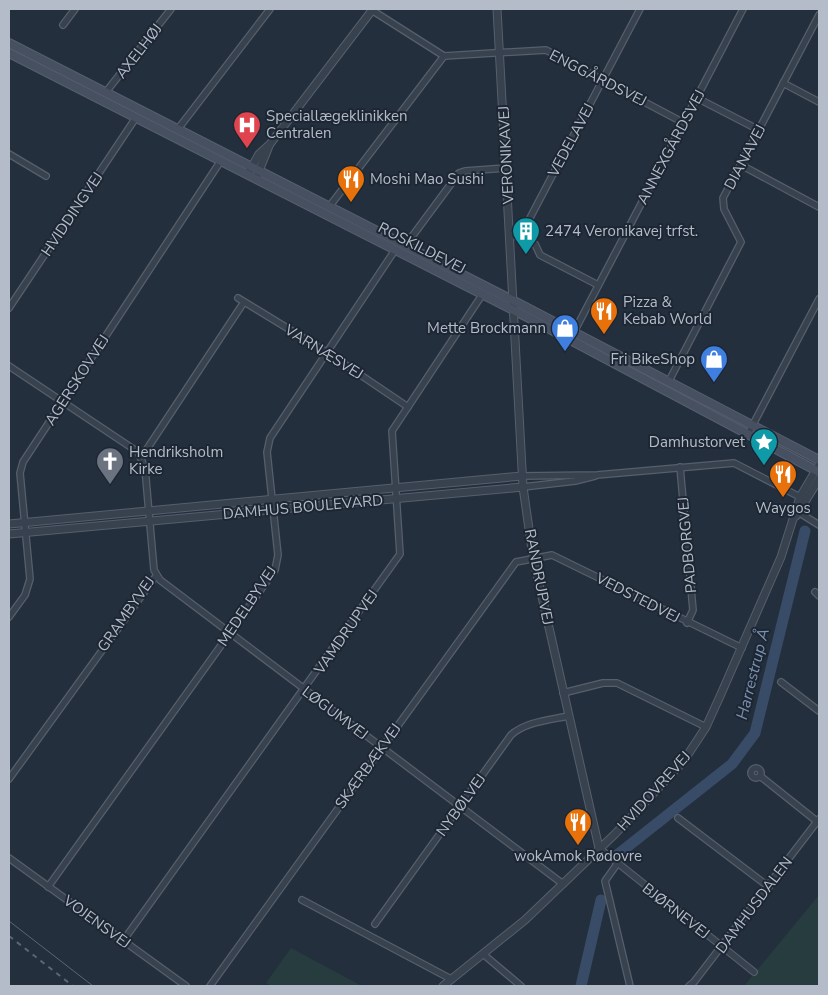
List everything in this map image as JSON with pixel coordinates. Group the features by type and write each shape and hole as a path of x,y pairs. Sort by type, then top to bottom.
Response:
{"main road":[{"name":"ROSKILDEVEJ","path":"9,43 670,381 819,460"},
{"name":"ROSKILDEVEJ","path":"9,54 515,311 818,469"}],"street":[{"path":"63,25 75,9"},
{"name":"AXELHØJ","path":"106,92 171,9"},
{"path":"178,129 270,9"},
{"path":"255,180 255,168 259,154 270,144 372,9 444,56 329,207"},
{"name":"VERONIKAVEJ","path":"497,9 514,301"},
{"name":"VEDELAVEJ","path":"521,236 640,9"},
{"name":"ANNEXGÅRDSVEJ","path":"574,332 743,9"},
{"name":"DIANAVEJ","path":"670,381 739,247 739,236 722,204 819,15"},
{"name":"ENGGÅRDSVEJ","path":"444,56 546,50 684,122"},
{"path":"783,84 819,102"},
{"path":"697,98 759,130"},
{"name":"HVIDDINGVEJ","path":"9,308 135,119"},
{"path":"9,154 46,176"},
{"name":"AGERSKOVVEJ","path":"9,618 29,587 21,466 220,162"},
{"path":"741,166 819,207"},
{"path":"247,176 255,168"},
{"path":"405,246 459,173 465,170 506,168"},
{"path":"510,237 521,236 535,244 540,255 598,285"},
{"name":"MEDELBYVEJ","path":"48,887 277,565 278,555 267,452 270,438 396,250"},
{"name":"VAMDRUPVEJ","path":"123,941 305,690 400,554 398,488 392,433 482,295"},
{"path":"748,434 819,298"},
{"name":"VARNÆSVEJ","path":"141,458 146,453 241,300 328,353 408,407"},
{"name":"RANDRUPVEJ","path":"514,301 522,476 533,557 568,716 600,848"},
{"path":"9,366 133,448 141,458"},
{"name":"GRAMBYVEJ","path":"9,779 156,576 144,468 141,458"},
{"name":"DAMHUS BOULEVARD","path":"9,524 522,476 597,475 717,463 734,463 800,496"},
{"name":"PADBORGVEJ","path":"680,467 693,610 687,623"},
{"name":"HVIDOVREVEJ","path":"797,511 800,496 818,469"},
{"name":"DAMHUS BOULEVARD","path":"9,534 523,487 575,481 597,475"},
{"name":"HVIDOVREVEJ","path":"443,986 525,920 664,785 683,762 706,727 742,648 781,557 797,511 819,479"},
{"path":"797,511 819,525"},
{"name":"VEDSTEDVEJ","path":"533,557 552,555 687,623 742,648"},
{"name":"SKÆRBÆKVEJ","path":"210,986 513,564 533,557"},
{"name":"LØGUMVEJ","path":"156,576 563,884"},
{"path":"781,682 819,711"},
{"path":"563,693 603,683 617,683 706,727"},
{"name":"NYBØLVEJ","path":"375,924 517,729 568,716"},
{"name":"DAMHUSDALEN","path":"689,986 722,947 819,821 760,776"},
{"path":"678,818 769,887"},
{"name":"BJØRNEVEJ","path":"600,848 616,864 754,972"},
{"name":"VOJENSVEJ","path":"9,858 186,986"},
{"path":"616,864 605,882 630,986"},
{"path":"302,900 451,980"},
{"path":"483,954 520,986"}],"green space":[{"path":"819,895 819,986 744,986"},
{"path":"291,948 362,986 272,986 266,983"}],"waterway":[{"name":"Harrestrup Å","path":"617,855 732,764 755,733 805,531"},
{"name":"Harrestrup Å","path":"581,986 601,900"}],"tram line":[{"path":"9,921 93,986"}],"railway":[{"path":"9,936 73,986"}],"place":[{"name":"Speciallægeklinikken Centralen","path":"247,149"},
{"name":"Moshi Mao Sushi","path":"351,203"},
{"name":"2474 Veronikavej trfst.","path":"526,255"},
{"name":"Pizza & Kebab World","path":"604,335"},
{"name":"Mette Brockmann","path":"565,352"},
{"name":"Fri BikeShop","path":"714,383"},
{"name":"Damhustorvet","path":"764,466"},
{"name":"Hendriksholm Kirke","path":"110,485"},
{"name":"Waygos","path":"783,498"},
{"name":"wokAmok Rødovre","path":"578,846"}]}
